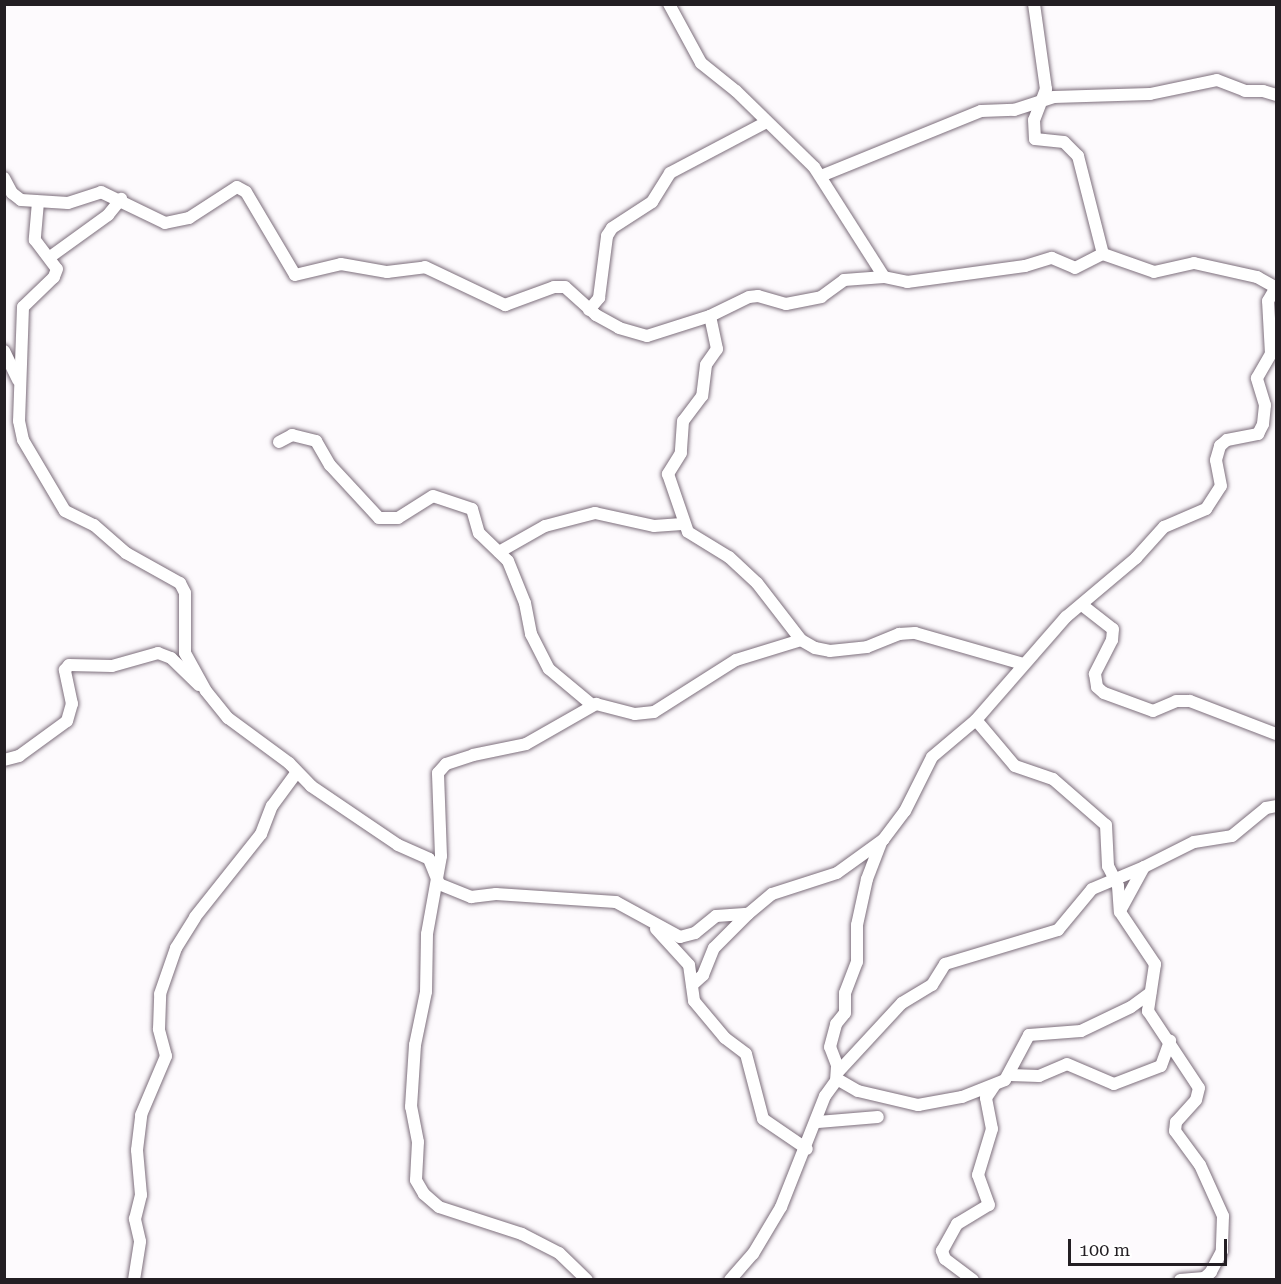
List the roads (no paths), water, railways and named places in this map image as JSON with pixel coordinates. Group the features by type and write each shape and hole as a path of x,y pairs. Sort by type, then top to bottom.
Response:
{"street":[{"path":"669,4 701,63 736,91 765,123 789,140 821,176 884,277"},
{"path":"1034,4 1041,36 1043,101 1034,120 1035,139 1064,142 1078,156 1103,254"},
{"path":"821,176 981,111 1014,110 1043,101 1132,92 1155,94 1217,80 1245,91 1263,91 1276,95"},
{"path":"589,310 599,298 606,237 612,228 652,202 670,173 765,123"},
{"path":"4,178 17,197 38,202 74,202 101,192 121,199 165,223 189,218 237,187 246,192 295,275 347,264 383,272 425,267 499,304 516,304 558,286 573,291 589,310 619,328 647,336 710,316 755,296 786,304 821,297 849,279 884,277 907,282 1025,267 1052,258 1075,268 1103,254 1154,272 1194,263 1257,277 1276,287 1268,301 1271,354 1257,378 1265,405 1261,430 1252,437 1227,440 1220,446 1216,460 1221,486 1206,509 1192,518 1164,527 1023,664 976,720 932,757 905,811 881,841 837,873 772,894 714,948 703,975 692,986"},
{"path":"50,257 108,214 121,199"},
{"path":"38,202 35,240 57,269 56,274 23,307 19,384 19,421 23,440 57,502 65,511 94,525 126,553 180,583 184,593 183,646 206,691"},
{"path":"710,316 717,349 706,365 702,396 683,421 681,453 668,474 682,524 691,535 724,554 757,583 801,640 830,651 867,646 899,634 915,633 1023,664"},
{"path":"4,351 19,384"},
{"path":"279,442 292,435 316,441 330,465 379,518 398,518 435,496 472,508 479,533 508,561 525,603 531,634 549,669 592,705 648,714 680,699 736,660 801,640"},
{"path":"499,552 545,526 592,513 659,526 682,524"},
{"path":"1082,605 1113,629 1112,640 1095,674 1097,687 1104,693 1153,711 1176,701 1190,701 1276,734"},
{"path":"4,760 19,756 67,721 72,704 65,669 69,665 112,666 146,653 158,653 171,658 206,691 236,726 297,772 311,786 398,845 429,860 439,884 471,897 496,894 609,901 622,904 654,926 685,937 716,916 748,914"},
{"path":"587,1280 559,1253 522,1234 439,1207 424,1194 416,1180 418,1142 411,1107 413,1057 426,992 427,934 439,884 441,847 437,777 441,768 472,755 526,744 592,705"},
{"path":"976,720 1015,766 1053,778 1102,819 1107,829 1108,866 1119,891 1120,912 1155,964 1148,1011 1170,1041 1200,1093 1176,1122 1175,1131 1200,1165 1223,1216 1222,1251 1211,1272 1204,1278 1180,1280"},
{"path":"134,1280 140,1241 135,1219 141,1195 137,1150 141,1115 166,1056 159,1029 160,994 176,948 195,917 261,834 272,806 297,772"},
{"path":"730,1280 753,1254 781,1207 818,1122 825,1096 837,1075 902,1003 932,985 945,964 1058,930 1083,897 1113,878 1144,867 1194,842 1232,836 1266,808 1276,806"},
{"path":"881,841 867,879 857,925 857,962 844,996 845,1013 836,1024 830,1047 837,1075 858,1091 922,1105 994,1086 1010,1075 1029,1035 1081,1031 1131,1007 1150,993"},
{"path":"1120,912 1144,867"},
{"path":"654,926 665,942 687,962 694,1001 725,1038 746,1054 763,1119 807,1149"},
{"path":"1010,1075 1039,1076 1067,1064 1114,1084 1161,1066 1170,1041"},
{"path":"973,1280 945,1259 942,1251 957,1224 989,1205 978,1175 992,1129 986,1098 994,1086"},
{"path":"818,1122 878,1117"}]}
